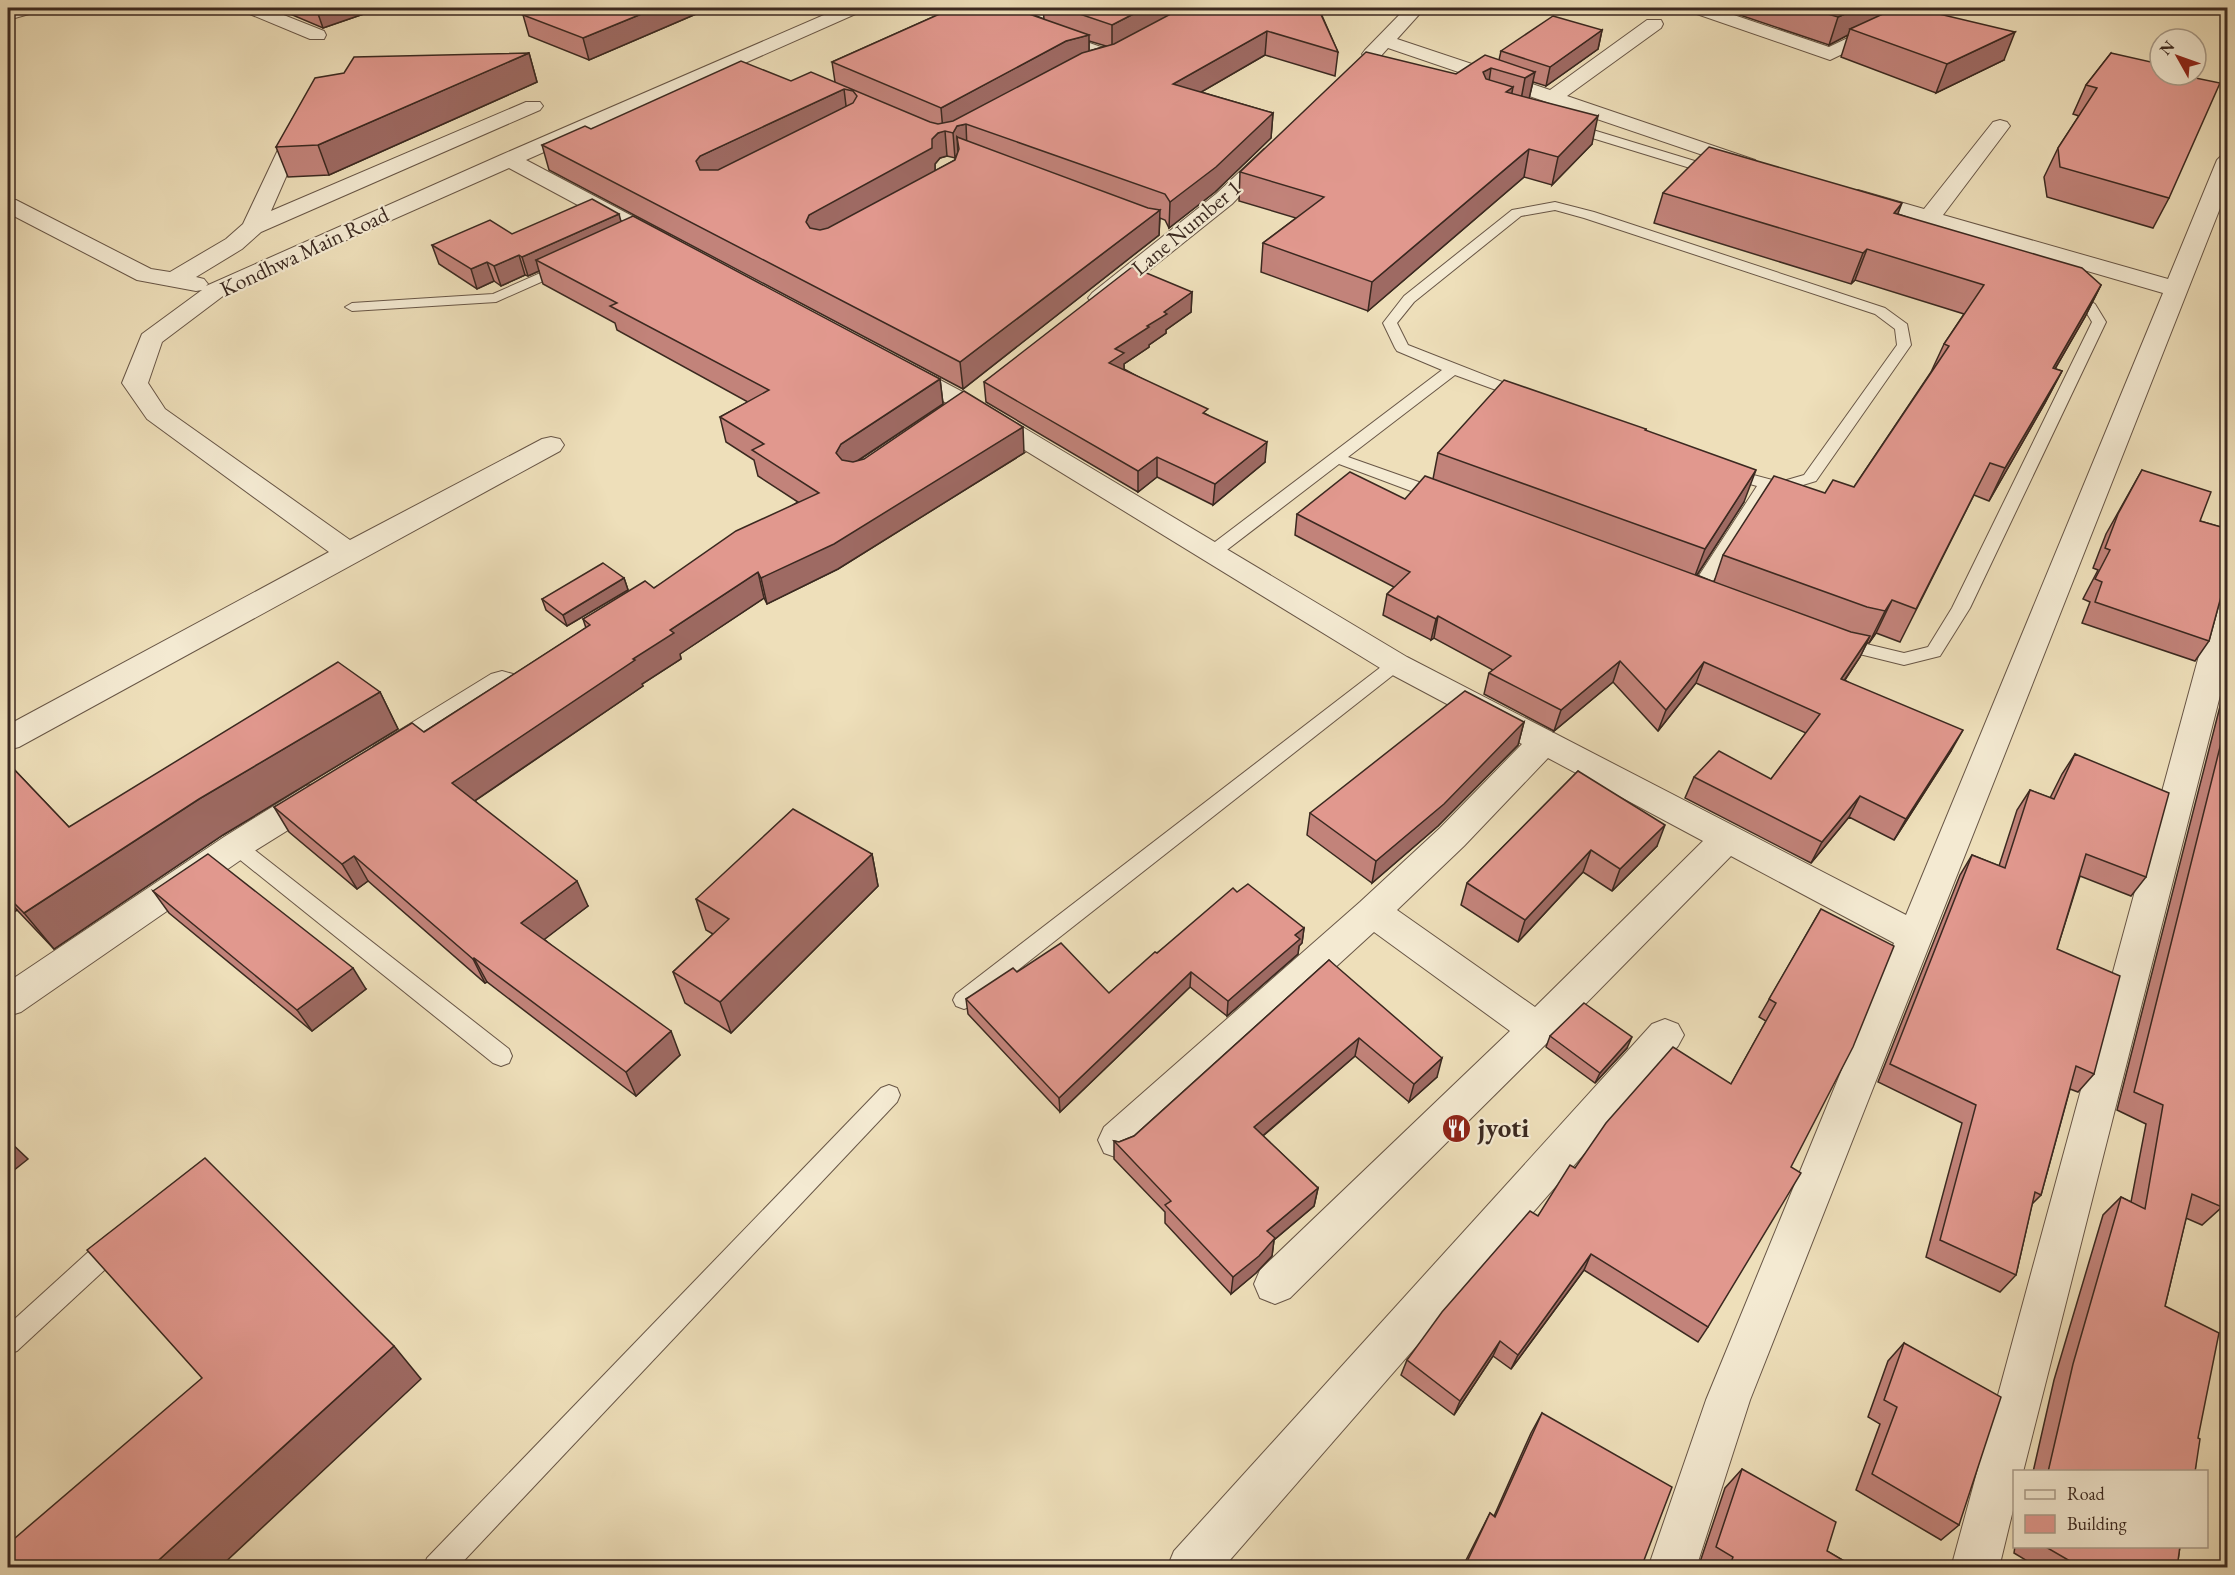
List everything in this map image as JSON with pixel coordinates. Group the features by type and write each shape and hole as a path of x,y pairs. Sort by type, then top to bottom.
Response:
{"street":[{"path":"8,15 30,8"},
{"path":"251,8 317,35"},
{"name":"Kondhwa Main Road","path":"350,553 156,414 135,383 152,339 219,288 854,8"},
{"path":"1059,8 1022,26 1102,65 1134,47"},
{"path":"1354,71 1416,8"},
{"path":"1697,8 1830,54 1923,8"},
{"path":"1871,11 1898,20"},
{"path":"1553,97 1654,24"},
{"path":"1386,41 1771,171"},
{"path":"728,63 756,74"},
{"path":"253,227 309,102"},
{"path":"174,280 234,244 253,227 533,106"},
{"path":"1929,218 2000,126"},
{"name":"Lane Number 1","path":"1086,309 1224,199 1282,142"},
{"path":"508,159 634,234 684,253"},
{"path":"1672,1568 1728,1400 2228,160"},
{"path":"1839,191 2176,289"},
{"path":"8,205 145,275 219,288"},
{"path":"882,359 965,403 1396,664 1915,937"},
{"path":"8,739 551,445"},
{"path":"1975,1568 2228,604"},
{"path":"8,1001 236,846 532,664"},
{"path":"1118,1140 1373,912 1452,837 1545,742"},
{"path":"1275,1284 1537,1029 1728,838"},
{"path":"1373,912 1537,1029"},
{"path":"1191,1568 1665,1035"}],"lane":[{"path":"1553,121 1733,177"},
{"path":"1542,403 1402,348 1390,323 1409,298 1517,213 1555,206 1589,215 1880,311 1902,327 1904,345 1810,478 1780,487 1711,466"},
{"path":"352,307 496,298 578,260"},
{"path":"1827,639 1848,647 1904,659 1934,652 1961,609 2099,322 2090,307 2057,285"},
{"path":"1213,552 1453,369"},
{"path":"1337,458 1457,502"},
{"path":"1698,591 1767,483"},
{"path":"964,1000 1396,664"},
{"path":"236,846 501,1056"},
{"path":"437,1568 889,1095"},
{"path":"8,1342 129,1232"}],"building":[{"path":"541,8 656,8 583,38 523,15"},
{"path":"953,8 1012,8 1089,35 1066,41 941,108 832,62"},
{"path":"1062,8 1145,8 1112,25"},
{"path":"1182,8 1318,8 1338,52 1267,31 1173,84 1273,113 1216,167 1170,202 1165,194 966,124 957,126 953,133 945,131 938,133 932,139 932,148 809,215 806,222 810,228 820,230 828,228 955,160 959,149 957,137 1148,208 1160,210 960,362 542,145 585,126 591,129 741,61 791,81 811,72 938,124 953,121 1082,53 1114,44","holes":["844,89 853,91 857,96 853,103 718,170 700,170 696,161 700,156"]},
{"path":"1807,8 1859,8 1838,17"},
{"path":"1896,8 1914,8 2015,32 1947,64 1850,29"},
{"path":"1553,16 1602,30 1550,67 1501,51"},
{"path":"1366,52 1456,74 1485,55 1535,72 1525,78 1491,68 1483,72 1486,79 1513,87 1506,92 1598,116 1558,157 1529,149 1372,282 1263,243 1324,197 1240,172"},
{"path":"529,53 318,145 276,147 315,78 344,73 354,57"},
{"path":"2111,53 2148,61 2148,87 2208,87 2208,81 2220,83 2169,198 2060,167 2058,148 2097,88 2086,85"},
{"path":"1709,147 1902,203 1894,213 2082,268 2101,285 2053,368 2062,371 2005,468 1990,463 1916,609 1892,600 1885,611 1867,607 1723,555 1774,476 1825,493 1833,480 1854,487 1949,346 1944,344 1984,285 1867,249 1863,253 1663,193"},
{"path":"592,199 619,214 522,257 519,255 494,266 487,262 471,269 432,245 490,220 512,234"},
{"path":"633,216 940,379 841,444 836,453 842,460 853,462 864,459 964,391 1023,427 834,544 761,578 758,572 670,630 674,633 633,659 635,660 452,783 577,881 521,923 671,1031 626,1072 473,959 354,856 342,864 274,807 412,723 424,732 590,625 583,619 645,581 654,588 736,531 819,493 752,450 764,444 720,417 769,390 610,306 617,303 536,260"},
{"path":"1132,267 1192,292 1164,312 1167,314 1115,349 1124,353 1109,363 1208,409 1203,413 1267,442 1215,484 1157,457 1138,471 984,382"},
{"path":"1504,380 1756,470 1705,549 1438,453"},
{"path":"2142,470 2211,492 2200,521 2228,529 2228,579 2225,582 2209,641 2095,602 2102,582 2095,579 2110,550 2105,548 2118,514"},
{"path":"1350,472 1405,499 1425,476 1851,632 1870,636 1841,679 1963,730 1906,819 1860,796 1822,842 1694,777 1719,751 1771,779 1820,714 1704,662 1666,710 1620,661 1561,710 1489,673 1511,656 1438,616 1436,619 1387,594 1410,572 1297,514"},
{"path":"603,563 624,578 563,615 542,599"},
{"path":"338,662 380,692 199,799 24,913 8,897 8,763 69,827"},
{"path":"1465,691 1524,722 1444,804 1376,861 1310,813"},
{"path":"2228,715 2228,1169 2222,1207 2192,1194 2165,1306 2219,1333 2198,1438 2200,1439 2195,1470 2048,1470 2073,1364 2121,1197 2145,1209 2163,1105 2134,1092"},
{"path":"2075,754 2169,793 2146,877 2086,854 2057,949 2120,976 2094,1074 2076,1066 2041,1195 2035,1192 2016,1275 1940,1240 1976,1105 1890,1064 1972,855 2005,868 2030,790 2054,799"},
{"path":"1578,771 1665,825 1620,869 1591,850 1525,920 1467,883"},
{"path":"793,809 872,854 720,1002 673,972 729,919 696,899"},
{"path":"208,854 353,968 297,1010 153,891"},
{"path":"1248,884 1304,928 1295,935 1300,939 1228,1001 1191,972 1059,1098 966,999 1013,968 1017,972 1061,943 1109,993 1233,888 1237,892"},
{"path":"1821,909 1894,946 1853,1047 1791,1167 1801,1173 1708,1327 1591,1254 1518,1355 1500,1341 1460,1401 1407,1360 1442,1312 1530,1211 1538,1216 1570,1165 1575,1168 1606,1123 1673,1047 1731,1084 1776,1003 1769,999"},
{"path":"1329,960 1442,1058 1414,1084 1359,1038 1254,1127 1318,1188 1267,1231 1275,1238 1259,1256 1233,1277 1165,1205 1171,1201 1114,1141 1119,1142 1134,1136"},
{"path":"1584,1003 1632,1037 1600,1073 1550,1036"},
{"path":"205,1158 394,1346 150,1568 8,1568 8,1544 202,1378 87,1250"},
{"path":"1904,1343 2001,1397 1959,1525 1872,1474 1897,1407 1884,1400"},
{"path":"1542,1413 1672,1487 1641,1568 1464,1568 1490,1513 1495,1517"},
{"path":"1742,1469 1836,1522 1827,1551 1856,1568 1729,1568 1733,1557 1716,1547"},
{"path":"2047,1548 2180,1548 2177,1568 2082,1568"}],"place":[{"name":"jyoti","path":"1457,1128"}]}
